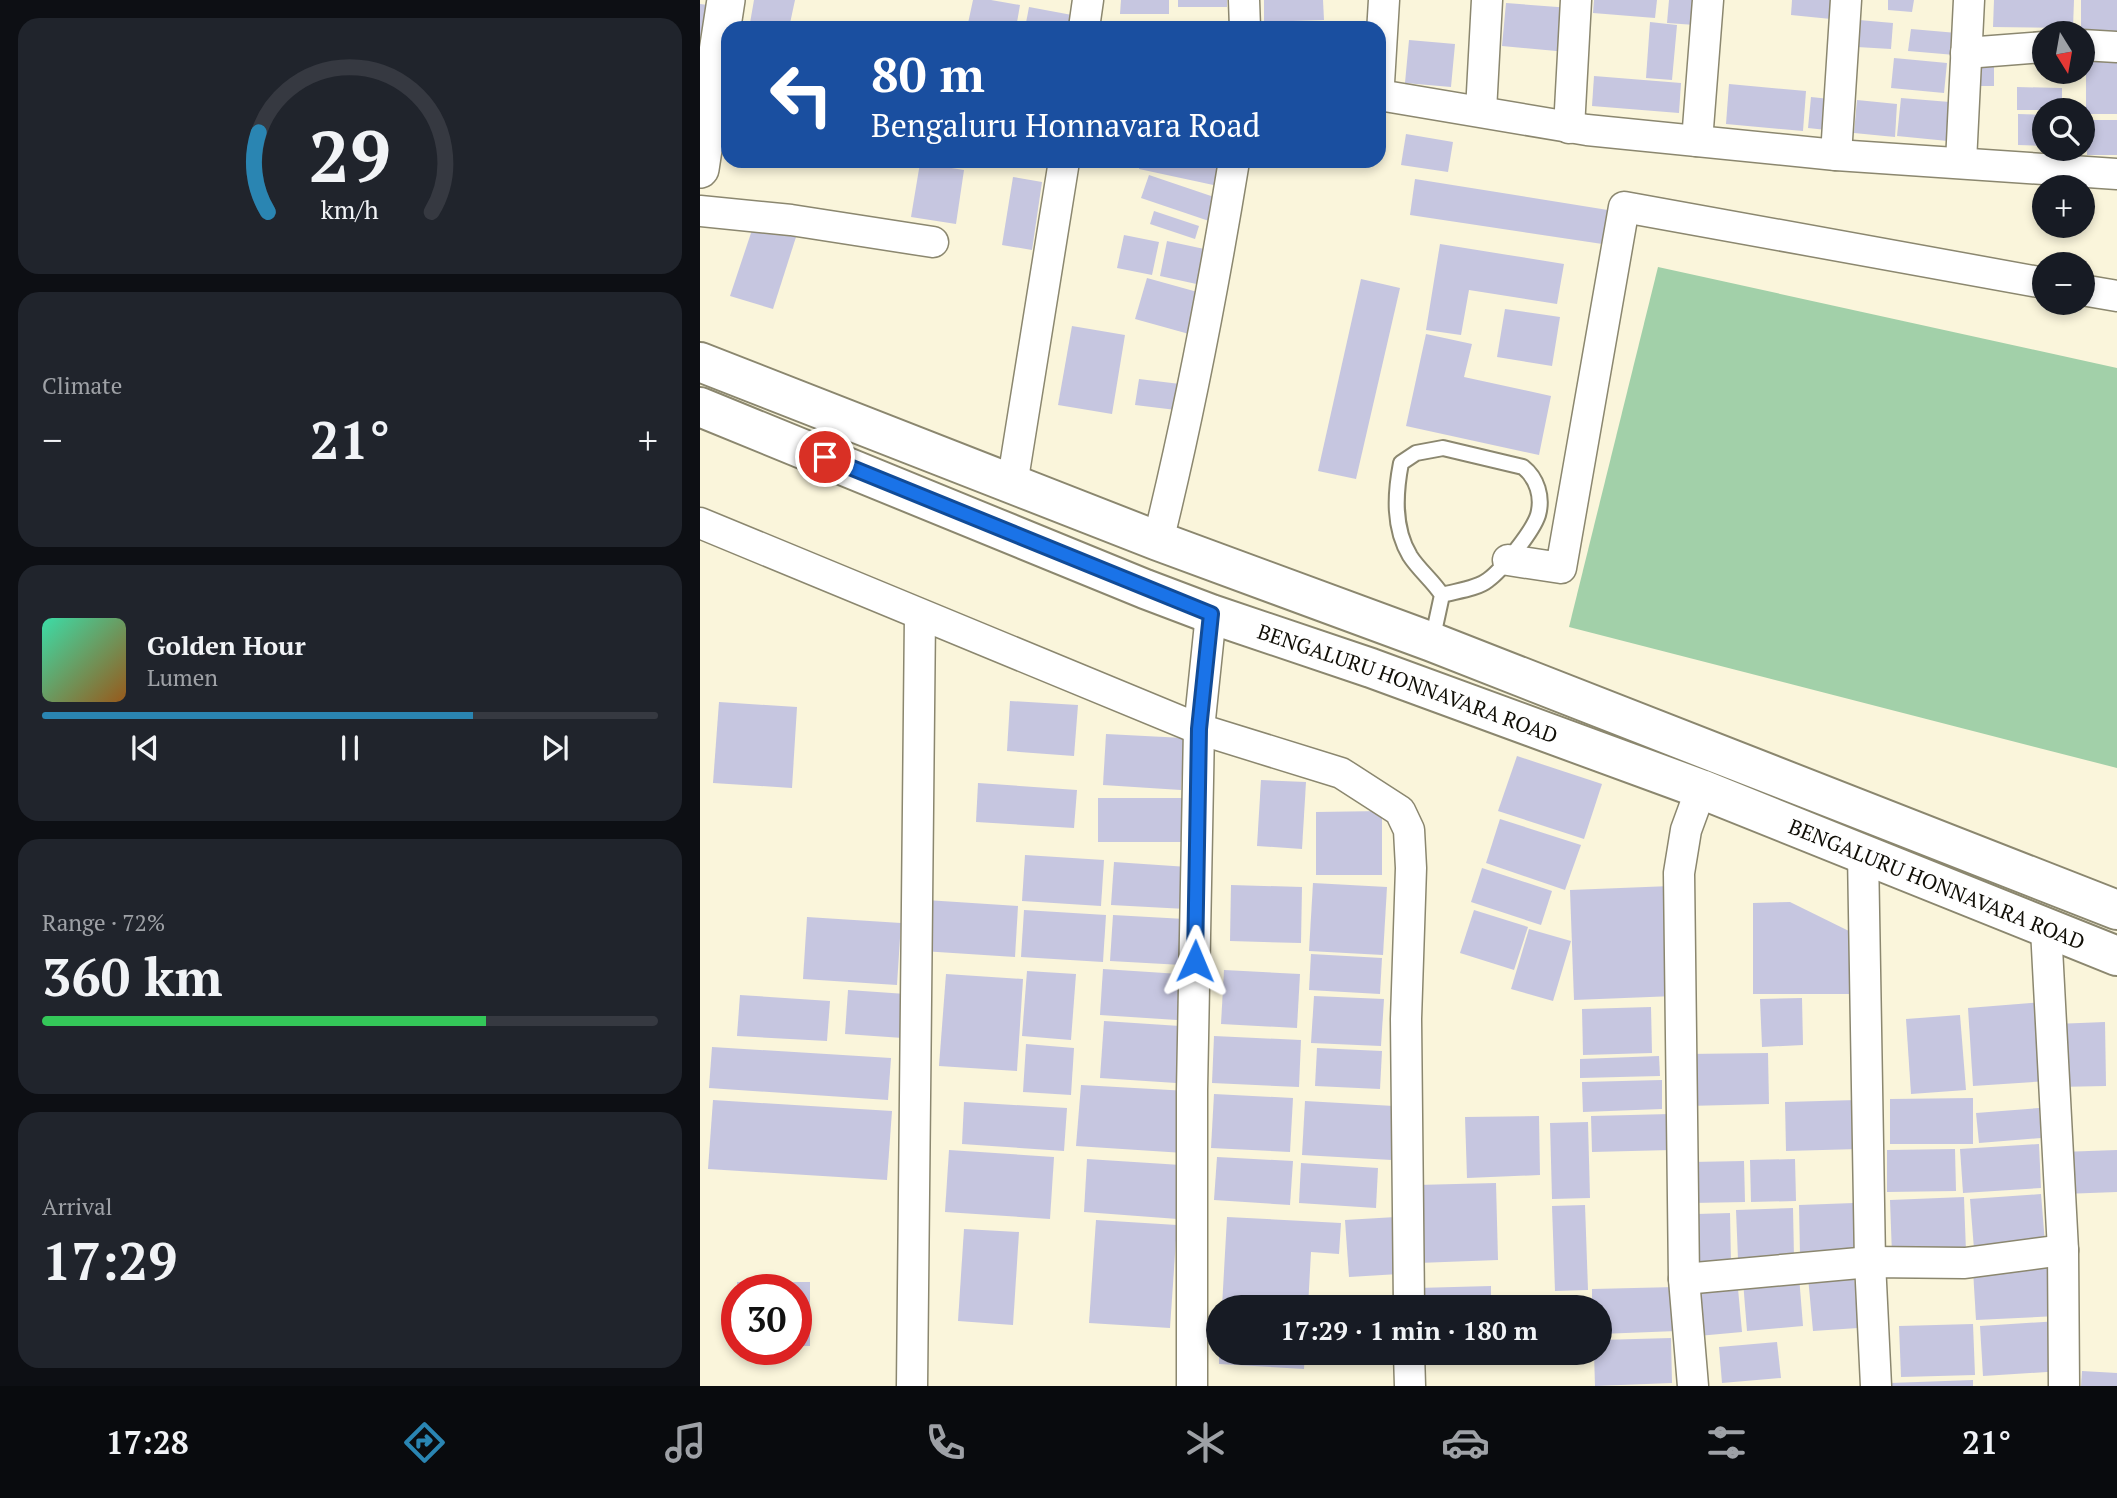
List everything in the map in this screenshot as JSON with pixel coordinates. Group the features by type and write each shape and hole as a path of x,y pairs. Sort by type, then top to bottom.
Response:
{"main road":[{"name":"BENGALURU HONNAVARA ROAD","path":"700,362 1158,541 1432,642 2117,910"},
{"name":"BENGALURU HONNAVARA ROAD","path":"700,407 1211,614 1371,668 1700,789 2117,956"}],"street":[{"path":"1085,21 1088,0"},
{"path":"1244,0 1245,21"},
{"path":"1383,21 1384,0"},
{"path":"1481,111 1488,0"},
{"path":"1569,128 1576,0"},
{"path":"1698,141 1707,0"},
{"path":"1836,155 1846,0"},
{"path":"1961,162 1969,0"},
{"path":"700,169 721,43"},
{"path":"2095,46 2117,47"},
{"path":"1966,53 2032,48"},
{"path":"1386,96 1569,128 1836,155 2117,174"},
{"path":"1012,485 1063,168"},
{"path":"1158,541 1211,302 1233,168"},
{"path":"1508,560 1561,568 1624,207 2032,281"},
{"path":"700,211 790,220 933,242"},
{"path":"2095,292 2117,296"},
{"path":"700,523 1199,729 1341,773 1400,811 1409,830 1411,868 1406,1032 1409,1295"},
{"path":"1192,1386 1192,1104 1199,729 1211,614"},
{"path":"912,1386 920,615"},
{"path":"1693,1386 1684,1279 1679,873 1686,830 1700,789"},
{"path":"1863,853 1870,1262 1876,1386"},
{"path":"2046,929 2063,1250 2064,1386"},
{"path":"1684,1279 1870,1262 1965,1263 2063,1250"},
{"path":"1409,1365 1410,1386"}],"lane":[{"path":"1443,448 1523,467 1533,475 1539,491 1538,516 1508,560 1486,582 1442,595 1410,556 1398,526 1396,505 1401,463 1416,453 1443,448"},
{"path":"1432,642 1442,595"}],"green space":[{"path":"1658,267 2117,368 2117,768 1569,627"}],"building":[{"path":"754,0 795,0 790,21 750,21"},
{"path":"973,0 1020,5 1017,21 968,21"},
{"path":"1121,0 1169,0 1169,14 1120,14"},
{"path":"1178,0 1227,0 1227,7 1178,7"},
{"path":"1264,0 1323,0 1324,20 1264,21"},
{"path":"1594,0 1657,0 1655,18 1593,13"},
{"path":"1669,0 1697,0 1695,25 1667,23"},
{"path":"1792,0 1843,0 1841,20 1791,15"},
{"path":"1888,0 1914,0 1912,12 1888,10"},
{"path":"1994,0 2074,0 2073,21 2032,21 2032,27 1993,27"},
{"path":"2081,0 2117,0 2117,41 2095,36 2095,21 2081,21"},
{"path":"1506,3 1571,8 1567,52 1502,46"},
{"path":"700,4 708,5 700,48"},
{"path":"1029,7 1072,15 1071,21 1026,21"},
{"path":"1859,20 1893,23 1891,49 1857,47"},
{"path":"1650,22 1677,25 1672,80 1646,78"},
{"path":"1911,29 1957,33 1955,55 1908,51"},
{"path":"1409,40 1455,44 1451,87 1405,83"},
{"path":"1978,52 1994,52 1994,86 1977,86"},
{"path":"1894,58 1947,63 1944,93 1891,88"},
{"path":"2095,60 2117,60 2117,114 2095,114 2095,98 2086,98 2086,84 2095,84"},
{"path":"1594,76 1681,83 1679,113 1592,106"},
{"path":"1729,84 1806,91 1803,131 1726,124"},
{"path":"2017,87 2062,88 2062,98 2032,98 2032,110 2017,110"},
{"path":"1811,97 1839,100 1836,131 1808,128"},
{"path":"1901,98 1962,103 1958,142 1897,136"},
{"path":"1857,100 1897,104 1895,137 1854,133"},
{"path":"2018,114 2032,115 2032,146 2018,145"},
{"path":"2095,120 2117,120 2117,155 2095,155"},
{"path":"1406,134 1453,142 1448,172 1401,165"},
{"path":"919,168 964,170 956,224 911,217"},
{"path":"1139,168 1222,168 1218,186"},
{"path":"1149,175 1217,198 1209,221 1141,198"},
{"path":"1013,177 1042,182 1032,250 1002,245"},
{"path":"1415,179 1614,211 1609,245 1410,215"},
{"path":"1154,211 1199,226 1195,239 1150,224"},
{"path":"754,224 796,237 773,309 730,296"},
{"path":"1124,235 1159,242 1152,275 1117,268"},
{"path":"1167,241 1209,250 1201,285 1160,276"},
{"path":"1440,244 1564,264 1557,304 1469,290 1461,335 1426,330"},
{"path":"1147,278 1201,293 1189,334 1135,319"},
{"path":"1361,279 1400,288 1356,479 1318,471"},
{"path":"1505,309 1560,317 1552,366 1497,357"},
{"path":"1072,326 1125,335 1112,414 1058,405"},
{"path":"1426,334 1472,344 1464,377 1551,396 1539,455 1406,426"},
{"path":"1139,379 1180,384 1176,410 1135,405"},
{"path":"1010,701 1078,705 1074,756 1007,751"},
{"path":"719,702 797,707 792,788 713,783"},
{"path":"1106,734 1184,738 1181,790 1103,785"},
{"path":"1517,756 1602,784 1584,839 1498,811"},
{"path":"1261,780 1306,782 1302,849 1257,846"},
{"path":"978,783 1077,790 1074,828 976,822"},
{"path":"1098,798 1183,798 1183,842 1098,842"},
{"path":"1382,811 1382,875 1316,875 1316,812"},
{"path":"1500,819 1581,845 1565,890 1486,863"},
{"path":"1025,855 1104,860 1101,906 1022,901"},
{"path":"1114,862 1188,867 1186,909 1111,905"},
{"path":"1482,868 1552,891 1541,925 1471,902"},
{"path":"1313,883 1387,887 1383,955 1309,951"},
{"path":"1231,885 1302,887 1301,943 1230,941"},
{"path":"1671,886 1675,996 1574,1000 1570,890"},
{"path":"926,900 1018,906 1015,957 922,951"},
{"path":"1790,902 1857,935 1857,994 1753,994 1753,903"},
{"path":"1024,910 1106,915 1103,962 1021,957"},
{"path":"1474,910 1528,927 1514,970 1460,953"},
{"path":"1113,915 1185,919 1182,965 1110,961"},
{"path":"807,917 901,923 897,985 803,979"},
{"path":"1529,929 1571,941 1553,1001 1511,989"},
{"path":"1311,954 1382,958 1380,994 1309,990"},
{"path":"1103,969 1180,974 1177,1020 1100,1015"},
{"path":"1224,970 1300,974 1297,1028 1221,1024"},
{"path":"1027,971 1076,974 1071,1040 1022,1036"},
{"path":"946,974 1023,979 1017,1071 939,1066"},
{"path":"848,990 906,994 903,1038 845,1034"},
{"path":"740,995 830,1001 827,1041 737,1036"},
{"path":"1314,996 1384,999 1381,1046 1311,1043"},
{"path":"1802,998 1803,1045 1762,1047 1760,999"},
{"path":"2043,1002 2048,1081 1973,1086 1968,1008"},
{"path":"1651,1007 1652,1053 1583,1055 1582,1009"},
{"path":"1960,1015 1966,1090 1911,1094 1906,1019"},
{"path":"1104,1021 1180,1026 1176,1083 1100,1078"},
{"path":"2105,1022 2106,1086 2057,1087 2055,1024"},
{"path":"1214,1036 1301,1040 1299,1087 1212,1083"},
{"path":"1026,1044 1074,1048 1071,1095 1023,1092"},
{"path":"712,1047 891,1058 888,1100 709,1088"},
{"path":"1317,1048 1382,1051 1380,1089 1315,1086"},
{"path":"1768,1053 1769,1104 1687,1106 1686,1054"},
{"path":"1659,1056 1660,1076 1580,1078 1580,1059"},
{"path":"1662,1080 1662,1109 1583,1112 1582,1082"},
{"path":"1081,1085 1188,1091 1184,1153 1076,1146"},
{"path":"1214,1094 1293,1098 1290,1152 1211,1148"},
{"path":"1973,1098 1973,1144 1890,1144 1890,1099"},
{"path":"713,1100 892,1111 887,1180 708,1169"},
{"path":"1857,1100 1859,1149 1786,1151 1785,1102"},
{"path":"1305,1101 1394,1106 1392,1160 1302,1155"},
{"path":"964,1102 1067,1108 1064,1151 962,1144"},
{"path":"2039,1108 2041,1138 1979,1143 1976,1113"},
{"path":"1670,1114 1671,1150 1592,1152 1591,1116"},
{"path":"1539,1116 1540,1175 1467,1178 1465,1117"},
{"path":"1588,1122 1590,1198 1552,1199 1550,1123"},
{"path":"2039,1144 2041,1188 1963,1193 1960,1149"},
{"path":"1955,1149 1956,1191 1887,1192 1887,1150"},
{"path":"949,1150 1054,1157 1050,1219 945,1212"},
{"path":"2117,1150 2117,1192 2063,1194 2061,1152"},
{"path":"1217,1157 1293,1161 1290,1205 1214,1200"},
{"path":"1087,1159 1181,1165 1178,1219 1084,1212"},
{"path":"1795,1159 1796,1201 1751,1202 1750,1160"},
{"path":"1744,1161 1745,1202 1692,1203 1691,1162"},
{"path":"1301,1163 1378,1168 1376,1208 1299,1203"},
{"path":"1496,1183 1498,1260 1418,1263 1416,1185"},
{"path":"2041,1194 2045,1243 1974,1249 1970,1199"},
{"path":"1964,1197 1966,1252 1892,1255 1890,1200"},
{"path":"1854,1203 1855,1253 1800,1255 1799,1205"},
{"path":"1585,1205 1588,1290 1555,1291 1552,1206"},
{"path":"1793,1208 1794,1258 1738,1259 1736,1210"},
{"path":"1730,1213 1731,1262 1697,1263 1697,1214"},
{"path":"1227,1217 1341,1223 1339,1254 1311,1252 1309,1295 1223,1295"},
{"path":"1396,1217 1399,1274 1349,1277 1345,1220"},
{"path":"1096,1220 1177,1225 1170,1328 1089,1323"},
{"path":"964,1229 1019,1232 1013,1325 958,1321"},
{"path":"2056,1266 2058,1316 1976,1320 1973,1270"},
{"path":"1854,1273 1858,1328 1813,1331 1808,1277"},
{"path":"1799,1276 1803,1326 1747,1331 1743,1281"},
{"path":"1737,1278 1742,1332 1698,1336 1693,1282"},
{"path":"1491,1286 1491,1295 1417,1295 1417,1288"},
{"path":"1676,1287 1677,1331 1612,1334 1612,1295 1592,1295 1592,1289"},
{"path":"2059,1321 2062,1371 1983,1376 1980,1326"},
{"path":"1973,1324 1975,1375 1901,1377 1899,1326"},
{"path":"1671,1338 1672,1383 1595,1386 1594,1365 1612,1365 1612,1340"},
{"path":"1777,1342 1781,1378 1722,1383 1719,1347"},
{"path":"1236,1365 1304,1365 1304,1369"},
{"path":"2082,1371 2117,1373 2117,1386 2081,1386"},
{"path":"1973,1380 1973,1386 1890,1386 1890,1383"}],"route":[{"path":"825,457 1211,614 1199,729 1195,961"}]}
